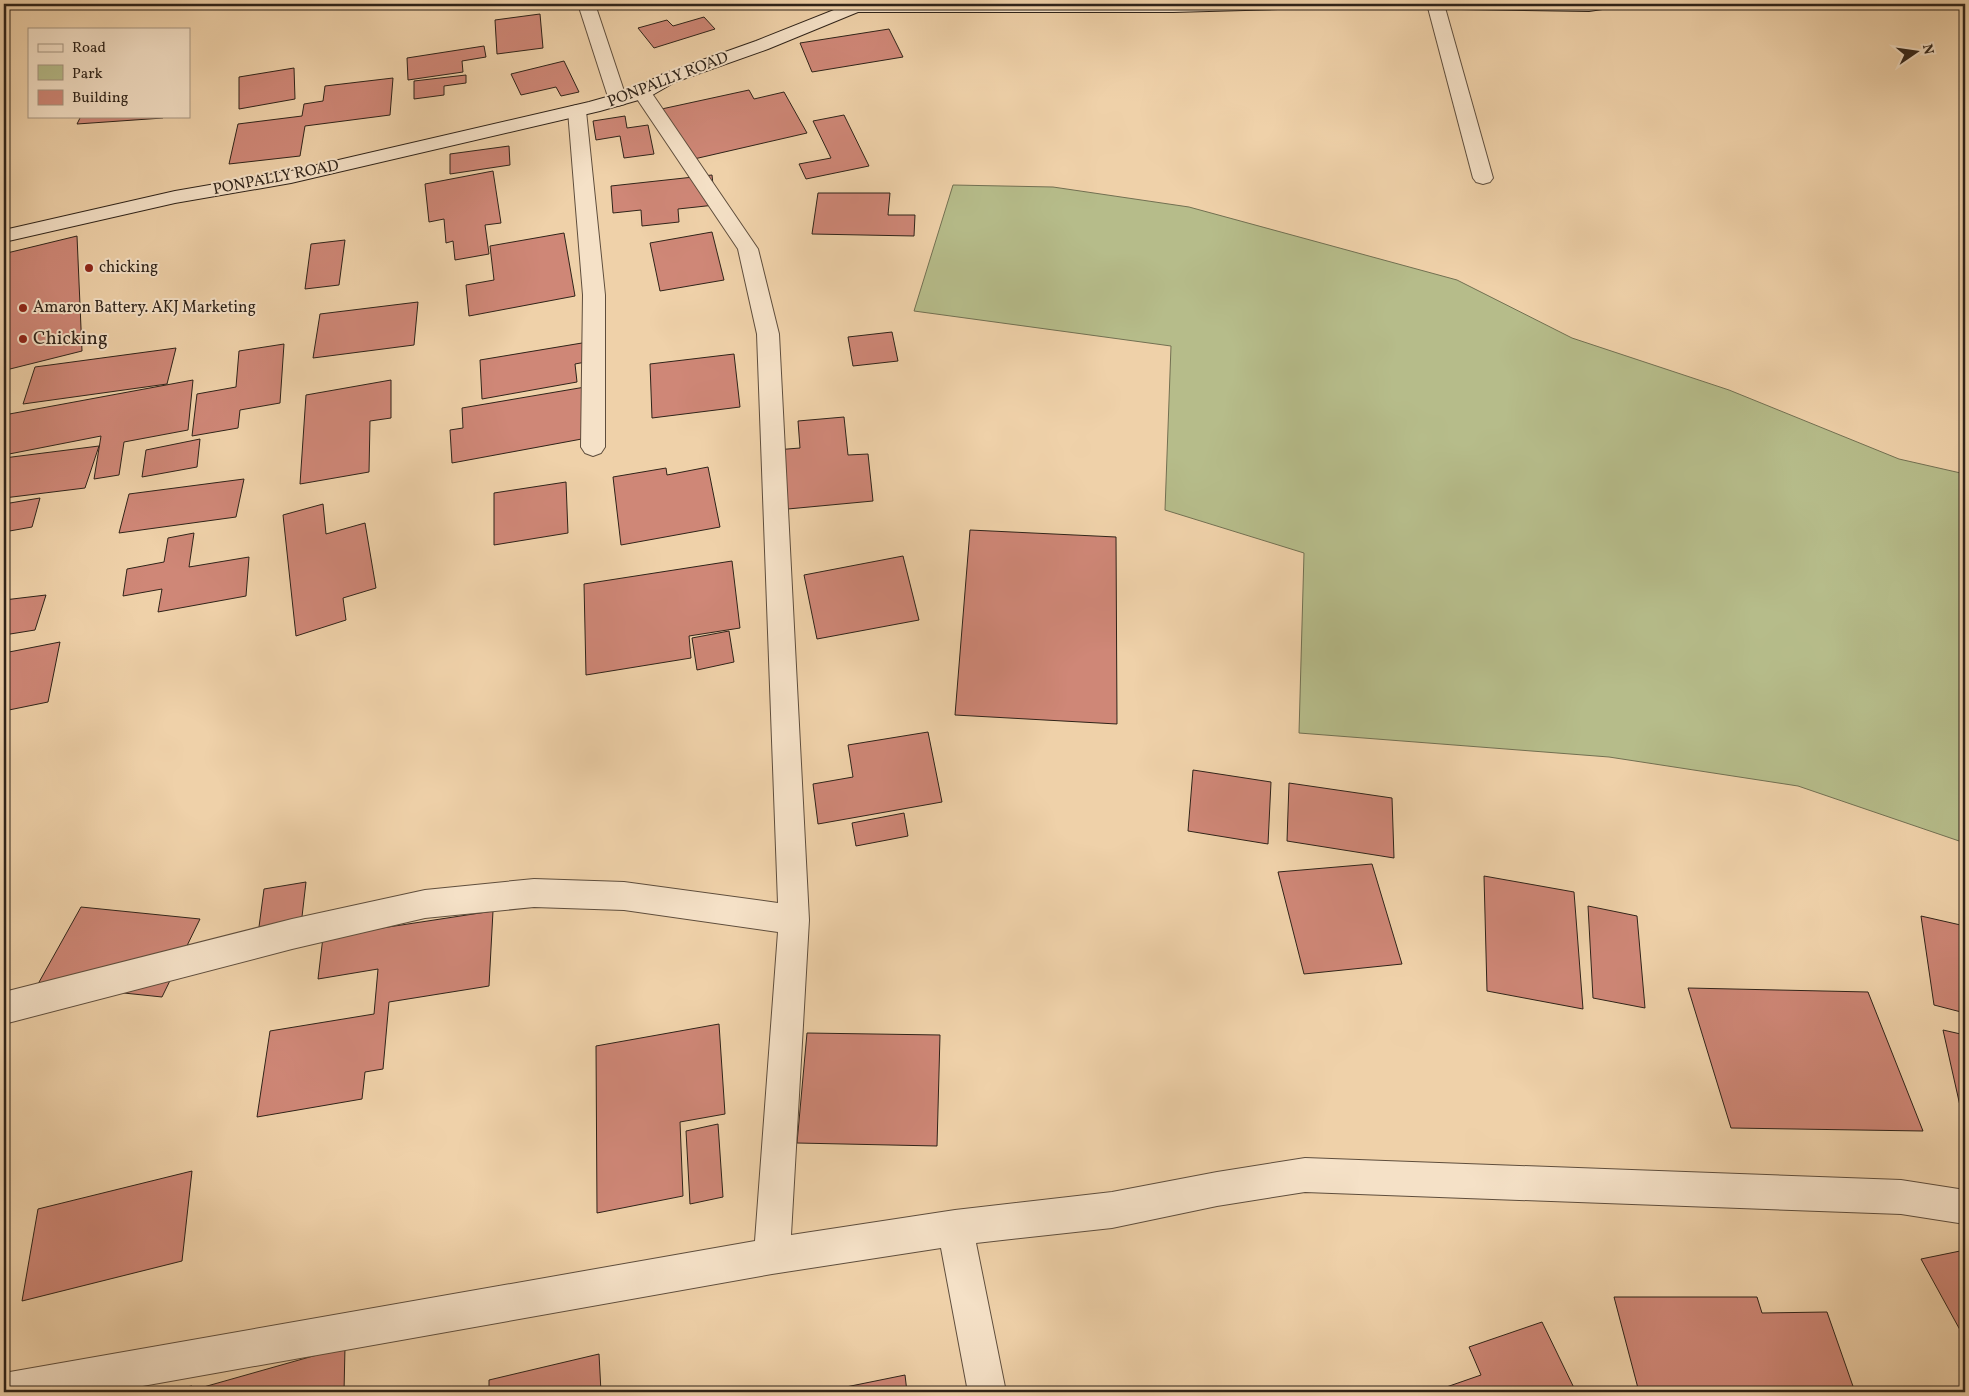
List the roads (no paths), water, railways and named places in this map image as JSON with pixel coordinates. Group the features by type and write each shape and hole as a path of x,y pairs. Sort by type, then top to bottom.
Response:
{"street":[{"path":"586,4 630,96 748,249 768,334 794,920 772,1256"},
{"name":"PONPALLY ROAD","path":"4,236 175,197 291,177 577,111 630,96 669,78 762,45 858,5 1173,7 1278,4"},
{"path":"1435,4 1484,178"},
{"path":"1461,4 1589,6 1603,4"},
{"path":"577,111 594,296 593,447"},
{"path":"4,1008 283,937 425,904 534,894 624,896 794,920"},
{"path":"4,1392 449,1315 772,1256 955,1228 1112,1210 1217,1189 1305,1175 1902,1197 1965,1207"},
{"path":"955,1228 987,1392"}],"place":[{"name":"chicking","path":"89,268"},
{"name":"Amaron Battery. AKJ Marketing","path":"23,308"},
{"name":"Chicking","path":"23,339"}]}
